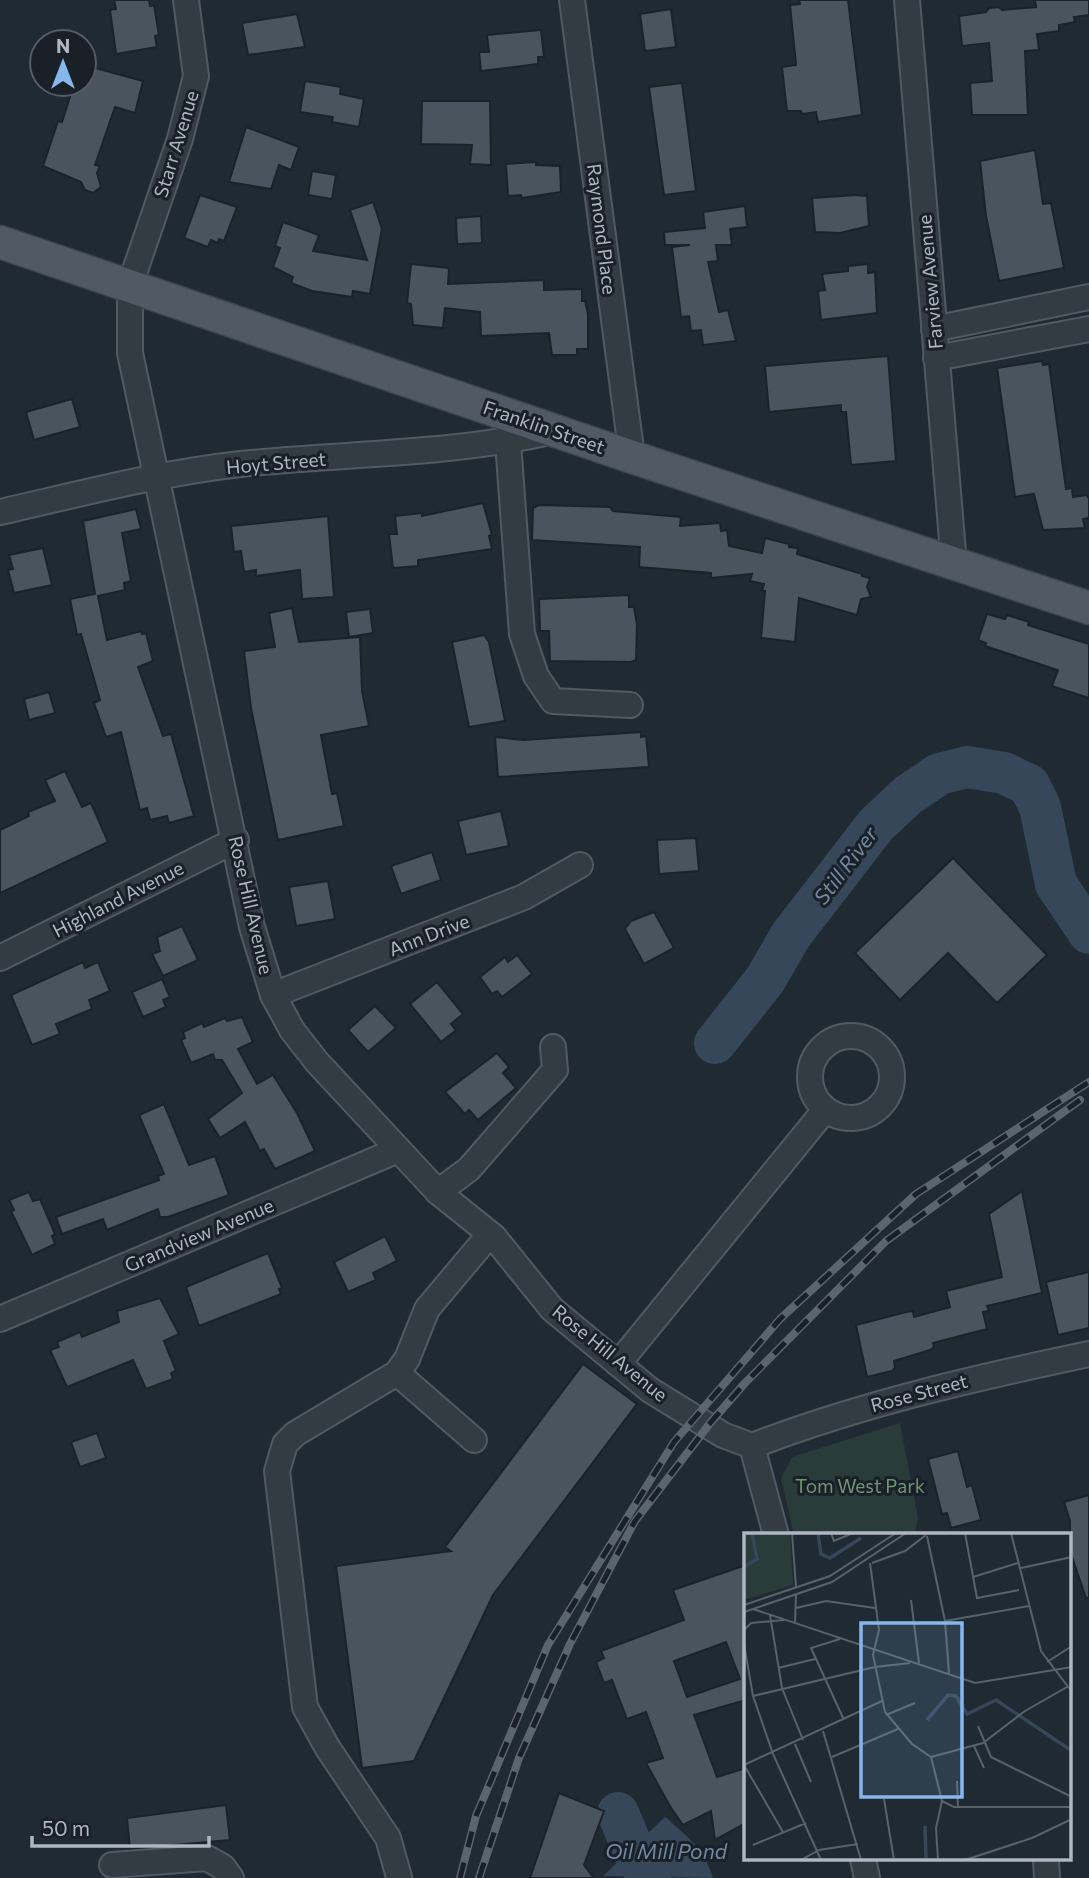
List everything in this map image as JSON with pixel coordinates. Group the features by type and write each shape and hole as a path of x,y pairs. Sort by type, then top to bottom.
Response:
{"main road":[{"name":"Franklin Street","path":"0,242 554,431 1089,608"}],"street":[{"name":"Starr Avenue","path":"130,285 180,139 196,76 187,0"},
{"name":"Raymond Place","path":"572,0 632,457"},
{"name":"Farview Avenue","path":"907,0 954,564"},
{"name":"Rose Hill Avenue","path":"130,285 130,353 236,839 252,927 273,995 292,1030 317,1062 438,1192 491,1234 552,1309 650,1390 723,1435 752,1446"},
{"path":"934,329 1089,298"},
{"path":"936,358 1089,329"},
{"name":"Hoyt Street","path":"0,512 155,477 241,464 509,442 554,431"},
{"path":"509,442 522,634 536,676 553,701 630,705"},
{"name":"Highland Avenue","path":"0,958 236,839"},
{"name":"Ann Drive","path":"273,995 524,897 580,865"},
{"path":"438,1192 469,1169 555,1070 553,1047"},
{"path":"618,1364 825,1110"},
{"name":"Grandview Avenue","path":"0,1319 398,1150"},
{"path":"399,1877 388,1838 327,1747 305,1707 277,1471 285,1444 295,1434 397,1373 407,1360 427,1309 491,1234"},
{"name":"Rose Street","path":"752,1446 849,1412 966,1380 1089,1354"},
{"path":"397,1373 474,1440"},
{"path":"752,1446 775,1533"},
{"path":"112,1865 182,1857 207,1858 223,1867 231,1878"},
{"path":"863,1860 867,1878"},
{"path":"1046,1860 1047,1878"}],"green space":[{"name":"Tom West Park","path":"900,1423 918,1518 914,1533 794,1533 781,1478 792,1457"}],"water":[{"name":"Oil Mill Pond","path":"665,1817 700,1851 713,1878 603,1876"}],"building":[{"path":"114,0 149,0 150,6 154,5 159,35 155,36 157,47 116,54 110,10 116,9"},
{"path":"799,0 848,0 862,115 818,122 816,112 802,114 801,111 787,111 782,67 796,65 790,5 800,4"},
{"path":"1035,0 1089,0 1089,15 1074,17 1075,22 1059,25 1059,31 1037,34 1039,50 1025,51 1028,115 972,115 970,83 992,81 989,43 962,46 959,16 986,12 989,8 999,7 1002,10 1036,7"},
{"path":"671,9 676,47 645,51 640,14"},
{"path":"297,14 305,47 248,55 242,23"},
{"path":"541,30 544,57 538,57 538,64 481,71 479,52 489,52 487,35"},
{"path":"98,69 143,81 135,113 115,107 95,165 100,166 97,173 101,187 93,193 85,190 81,182 43,166 58,121 62,122 70,98 98,98"},
{"path":"305,81 341,87 340,94 364,99 359,127 332,122 333,117 300,112"},
{"path":"682,83 696,191 664,195 649,87"},
{"path":"422,101 490,101 491,165 470,164 472,145 421,144"},
{"path":"246,127 299,147 291,170 279,165 271,189 229,182"},
{"path":"1035,150 1043,204 1051,203 1064,268 999,281 986,216 980,161"},
{"path":"536,162 536,165 560,166 561,192 522,198 521,195 508,196 506,164"},
{"path":"312,171 336,175 332,199 308,195"},
{"path":"200,195 237,207 224,241 219,239 218,243 211,240 208,247 184,238"},
{"path":"867,196 869,226 840,233 815,232 812,198"},
{"path":"373,202 382,229 370,294 353,291 352,297 312,291 291,283 293,277 273,267 280,248 275,246 283,222 319,235 313,251 367,260 350,210"},
{"path":"745,206 747,227 730,229 732,245 716,245 718,261 708,262 719,312 728,310 736,341 703,345 701,330 691,331 689,316 681,317 672,247 690,245 665,245 664,232 705,228 703,212"},
{"path":"481,216 482,243 457,244 456,218"},
{"path":"411,264 449,268 448,284 544,280 544,290 582,289 582,301 585,301 588,314 588,349 577,349 577,355 552,355 549,333 481,336 480,312 445,308 443,328 413,325 411,304 407,303"},
{"path":"868,264 868,273 875,272 877,313 821,320 818,291 825,290 822,274 848,271 848,266"},
{"path":"888,356 896,461 851,465 846,412 841,412 841,405 769,412 765,366"},
{"path":"1042,361 1043,365 1049,364 1066,489 1072,488 1073,497 1086,495 1089,498 1089,518 1083,519 1085,528 1043,530 1034,494 1015,497 997,368"},
{"path":"72,399 80,427 34,440 26,412"},
{"path":"483,503 492,535 489,536 492,549 418,560 418,566 393,568 389,534 397,534 395,516 422,513 422,516"},
{"path":"539,505 610,507 613,511 681,517 680,526 720,523 721,531 727,530 729,546 762,553 765,538 798,548 797,554 862,574 870,578 867,587 871,597 861,599 857,615 799,598 795,642 761,638 765,591 762,591 764,584 750,581 752,574 711,578 711,573 639,567 640,547 532,540 533,508"},
{"path":"136,509 141,529 122,533 131,581 124,583 125,590 98,596 107,640 141,631 142,634 146,633 153,661 138,667 163,736 171,734 194,816 169,823 167,816 150,820 147,808 140,810 121,732 106,737 94,703 100,700 81,634 77,635 70,599 95,594 83,521"},
{"path":"328,516 334,597 302,599 300,570 256,576 256,570 244,572 241,551 234,552 231,526"},
{"path":"43,548 52,585 14,593 8,570 13,569 9,555"},
{"path":"629,595 629,607 634,607 637,625 636,660 550,661 549,631 540,631 539,599"},
{"path":"292,608 299,642 360,637 362,691 369,726 321,735 332,794 337,793 344,826 278,840 251,708 244,651 275,647 269,613"},
{"path":"370,609 373,633 349,637 346,612"},
{"path":"987,614 1005,619 1007,615 1029,622 1028,625 1089,644 1089,698 1052,686 1058,670 985,646 986,643 978,640"},
{"path":"484,635 489,642 505,721 469,727 452,642"},
{"path":"49,692 55,713 29,720 24,699"},
{"path":"641,732 641,737 646,736 649,767 498,777 495,737 523,740"},
{"path":"65,771 82,807 91,803 108,842 0,893 0,830 29,816 28,812 55,801 45,780"},
{"path":"501,811 509,846 466,855 458,821"},
{"path":"696,838 699,871 659,874 657,840"},
{"path":"432,852 441,880 401,894 391,866"},
{"path":"953,858 1047,955 997,1003 948,953 900,1000 855,953"},
{"path":"328,881 335,919 296,926 289,887"},
{"path":"654,912 674,948 644,964 625,929 631,921"},
{"path":"182,926 198,960 163,976 152,954 160,951 157,937"},
{"path":"517,955 532,974 502,997 497,991 492,994 480,977 505,957 508,962"},
{"path":"83,962 85,968 98,962 110,991 89,1000 92,1009 56,1024 60,1034 32,1045 11,995"},
{"path":"162,979 170,997 163,1000 166,1007 143,1017 132,992"},
{"path":"437,982 463,1014 451,1024 456,1030 441,1042 410,1004"},
{"path":"375,1006 396,1028 368,1052 348,1030"},
{"path":"242,1017 253,1042 238,1049 257,1084 273,1075 297,1113 315,1151 275,1169 264,1149 260,1151 245,1122 220,1138 208,1119 242,1093 222,1060 215,1060 213,1054 191,1063 181,1040 185,1038 183,1032 202,1023 204,1027 225,1018 227,1021"},
{"path":"497,1053 509,1067 503,1073 516,1088 478,1120 469,1110 465,1114 445,1092"},
{"path":"164,1104 189,1165 215,1156 229,1195 168,1217 160,1217 158,1209 107,1230 103,1219 62,1234 56,1217 159,1180 158,1176 164,1174 139,1115"},
{"path":"1022,1191 1042,1293 987,1306 989,1311 983,1312 987,1329 933,1343 934,1347 930,1350 894,1361 895,1368 892,1371 867,1377 856,1325 906,1312 913,1311 914,1317 950,1307 946,1291 1002,1277 989,1214"},
{"path":"29,1192 33,1201 40,1199 55,1234 52,1236 55,1244 32,1255 11,1211 14,1210 9,1200"},
{"path":"385,1236 397,1261 373,1273 376,1280 348,1292 334,1262"},
{"path":"268,1253 282,1288 279,1289 281,1294 199,1326 186,1287"},
{"path":"1089,1272 1089,1328 1058,1335 1046,1282"},
{"path":"160,1298 179,1334 164,1341 176,1371 171,1373 173,1379 146,1389 133,1360 67,1387 50,1350 59,1347 57,1342 80,1332 82,1337 119,1322 117,1311"},
{"path":"583,1364 637,1404 493,1595 414,1761 362,1768 336,1566 451,1551 445,1547"},
{"path":"97,1433 106,1458 80,1467 71,1442"},
{"path":"958,1451 967,1487 972,1485 981,1520 951,1528 947,1513 942,1514 928,1459"},
{"path":"1089,1495 1089,1598 1086,1598 1072,1557 1072,1533 1064,1502"},
{"path":"744,1566 744,1701 694,1715 717,1777 744,1769 744,1824 715,1840 711,1811 683,1825 671,1808 646,1763 663,1758 646,1712 627,1719 612,1680 604,1683 596,1662 604,1658 601,1651 684,1620 673,1590","holes":["726,1642 740,1679 687,1697 674,1661"]},
{"path":"559,1793 604,1811 584,1865 594,1878 530,1878"},
{"path":"226,1805 230,1840 130,1849 127,1818"}],"waterway":[{"name":"Still River","path":"715,1043 765,980 791,935 876,825 908,795 939,774 967,767 1004,773 1029,785 1040,807 1056,884 1089,933"},
{"name":"Still River","path":"618,1813 637,1859 650,1878"}],"railway":[{"path":"460,1878 476,1816 548,1645 674,1442 780,1319 916,1194 1089,1082"},
{"path":"479,1878 519,1758 570,1644 635,1521 711,1422 745,1383 886,1241 1080,1100"}]}
